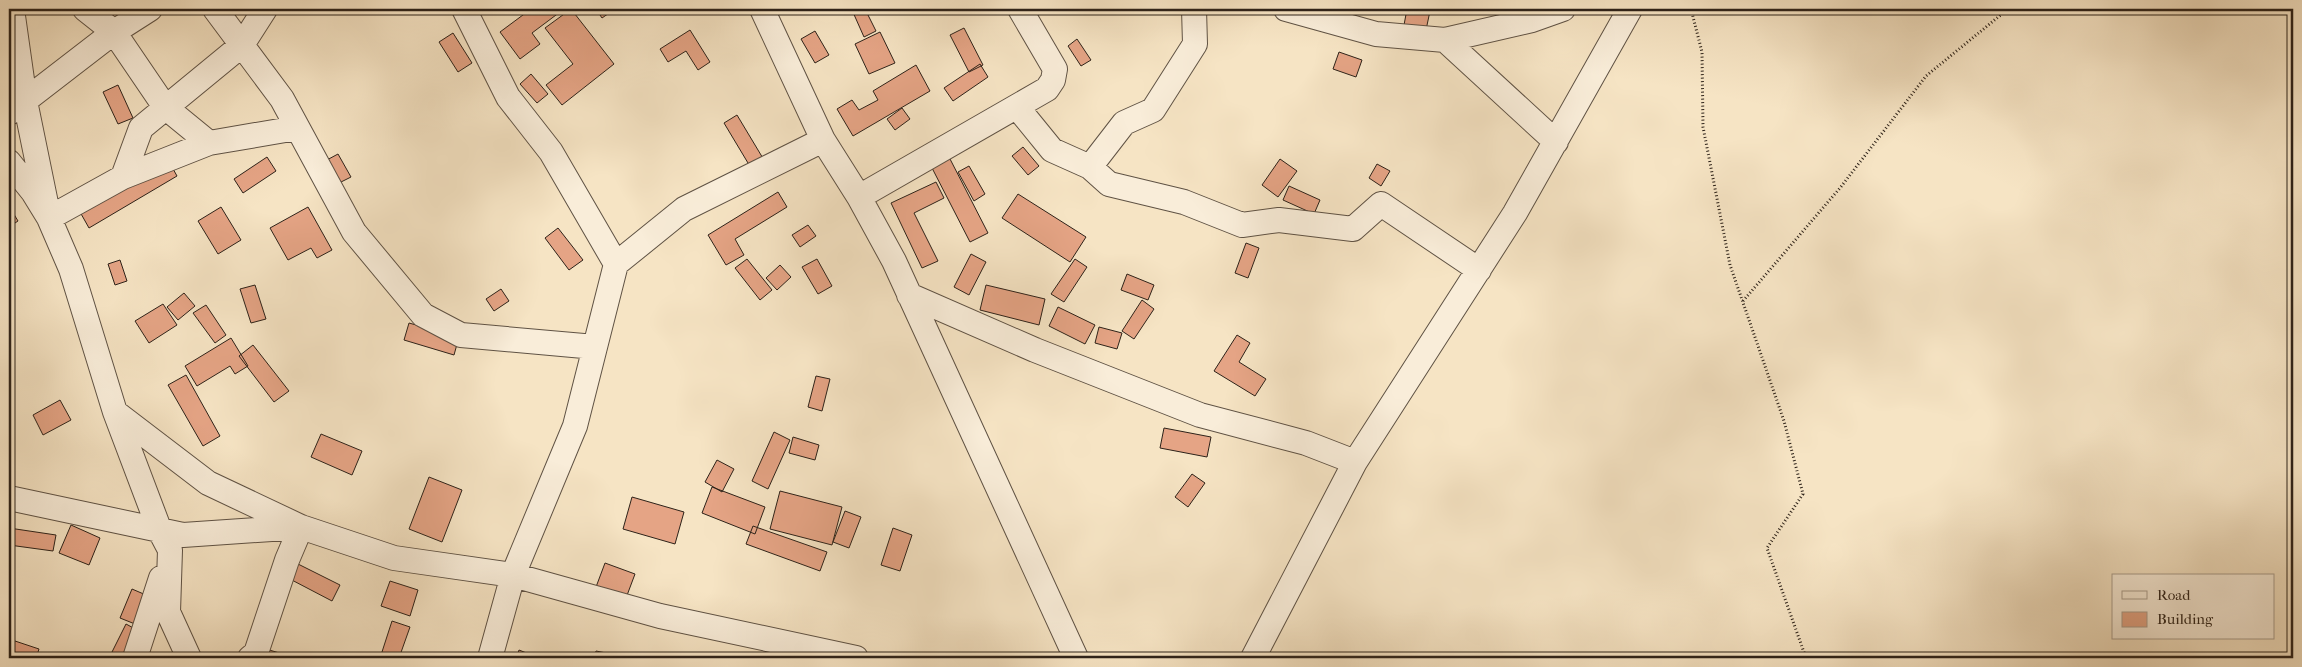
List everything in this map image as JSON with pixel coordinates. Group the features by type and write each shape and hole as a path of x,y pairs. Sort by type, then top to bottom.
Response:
{"street":[{"path":"12,9 17,107 49,218 71,269 115,412 165,541 168,612 189,658"},
{"path":"85,9 114,32 165,107 209,144"},
{"path":"17,107 114,32 150,9"},
{"path":"215,9 282,99 354,232 423,315 461,335 595,347"},
{"path":"123,177 141,128 242,45 265,9"},
{"path":"464,9 508,97 552,152 616,264"},
{"path":"762,9 823,140 859,197 894,261 1076,658"},
{"path":"1286,9 1376,34 1445,40 1532,20 1563,9"},
{"path":"1253,658 1355,462 1479,270 1556,142 1630,9"},
{"path":"859,197 1047,89 1055,69 1021,10"},
{"path":"1090,167 1124,122 1153,110 1195,44 1191,10"},
{"path":"1445,40 1556,142"},
{"path":"1016,107 1052,150 1090,167 1109,184 1184,202 1242,225 1279,220 1353,229 1381,204 1479,270"},
{"path":"49,218 123,177 209,144 297,128"},
{"path":"490,658 513,575 575,426 616,264 684,209 823,140"},
{"path":"9,162 33,192 49,218"},
{"path":"909,295 1035,350 1200,415 1306,443 1355,462"},
{"path":"115,412 208,483 301,527 394,558 513,575 660,616 856,658"},
{"path":"9,498 165,541 183,535 301,527"},
{"path":"250,658 256,653 287,560 301,527"},
{"path":"135,658 165,541"}],"path":[{"path":"1691,9 1702,52 1703,128 1730,265 1784,421 1803,494 1767,548 1806,658"},
{"path":"1743,302 1840,188 1926,76 2008,9"}],"building":[{"path":"531,9 564,9 532,33 540,44 520,59 500,32"},
{"path":"571,9 614,64 562,105 546,85 573,64 545,28"},
{"path":"596,9 615,9 602,18"},
{"path":"865,9 876,31 864,37 852,10"},
{"path":"1407,9 1430,11 1426,30 1404,25"},
{"path":"964,28 983,65 969,72 950,35"},
{"path":"690,30 710,62 698,70 686,51 668,62 660,49"},
{"path":"815,31 829,55 815,63 801,39"},
{"path":"880,32 895,63 869,74 855,44"},
{"path":"453,33 472,63 458,72 439,42"},
{"path":"1077,39 1091,60 1081,66 1068,46"},
{"path":"1339,52 1362,60 1356,77 1333,69"},
{"path":"980,64 988,77 953,101 944,88"},
{"path":"916,65 930,91 853,136 837,109 852,100 859,110 878,100 873,91"},
{"path":"531,74 548,94 537,103 520,84"},
{"path":"118,85 133,118 118,124 103,92"},
{"path":"902,108 910,119 895,130 887,119"},
{"path":"737,115 764,160 751,168 724,123"},
{"path":"1023,147 1039,166 1028,175 1012,156"},
{"path":"338,154 351,177 337,184 325,161"},
{"path":"267,157 276,171 243,193 234,179"},
{"path":"949,157 988,233 970,242 931,166"},
{"path":"1280,159 1297,171 1278,197 1262,185"},
{"path":"168,160 177,176 89,228 80,212"},
{"path":"1377,164 1390,171 1381,186 1369,178"},
{"path":"969,166 985,194 974,201 958,172"},
{"path":"936,182 944,198 914,213 938,261 922,268 891,203"},
{"path":"1289,186 1320,200 1314,214 1283,200"},
{"path":"778,192 787,207 735,239 744,255 726,265 708,235"},
{"path":"1018,194 1086,237 1070,262 1002,218"},
{"path":"9,206 18,221 9,227"},
{"path":"221,207 241,240 218,254 198,221"},
{"path":"308,207 332,250 317,258 311,248 288,260 270,228"},
{"path":"808,225 816,236 800,247 792,235"},
{"path":"558,228 583,260 569,270 545,238"},
{"path":"1246,243 1259,248 1248,278 1235,273"},
{"path":"971,254 986,262 969,295 954,287"},
{"path":"747,259 772,290 760,300 735,268"},
{"path":"817,259 832,286 818,294 802,267"},
{"path":"1075,259 1087,267 1064,302 1051,294"},
{"path":"120,260 127,281 115,285 108,264"},
{"path":"780,265 791,277 777,290 766,278"},
{"path":"1127,274 1154,285 1148,300 1121,290"},
{"path":"255,285 266,319 251,323 240,289"},
{"path":"986,285 1045,299 1039,325 980,310"},
{"path":"501,289 509,301 494,311 486,299"},
{"path":"184,293 195,306 178,320 167,307"},
{"path":"1142,300 1154,309 1134,339 1122,331"},
{"path":"163,304 177,325 149,343 135,321"},
{"path":"206,305 226,335 215,343 193,313"},
{"path":"1058,307 1095,325 1085,344 1049,326"},
{"path":"409,323 459,337 454,355 404,340"},
{"path":"1099,327 1122,333 1117,349 1095,343"},
{"path":"1237,335 1250,343 1239,362 1266,379 1255,396 1214,371"},
{"path":"231,338 248,366 235,374 230,366 197,386 185,366"},
{"path":"253,345 289,391 274,402 239,356"},
{"path":"186,375 220,436 203,446 168,385"},
{"path":"816,376 830,379 822,411 808,407"},
{"path":"60,400 71,420 43,435 33,415"},
{"path":"1164,428 1211,437 1207,457 1160,448"},
{"path":"774,432 790,440 768,489 752,481"},
{"path":"321,434 362,451 352,475 311,457"},
{"path":"793,437 819,445 815,460 789,453"},
{"path":"717,460 734,469 722,492 705,482"},
{"path":"1192,474 1205,483 1188,507 1175,497"},
{"path":"429,477 462,490 442,542 409,529"},
{"path":"712,487 765,507 755,534 702,513"},
{"path":"780,491 842,507 832,545 770,529"},
{"path":"632,497 684,512 675,544 623,529"},
{"path":"845,511 861,517 849,548 833,542"},
{"path":"71,525 100,538 89,565 59,553"},
{"path":"753,526 827,552 820,571 746,544"},
{"path":"9,528 56,535 53,551 9,545"},
{"path":"893,528 912,535 900,571 881,565"},
{"path":"296,563 340,585 332,601 288,578"},
{"path":"605,563 635,574 623,606 593,595"},
{"path":"390,581 418,590 410,616 381,606"},
{"path":"132,589 146,595 135,624 120,618"},
{"path":"392,621 410,627 399,658 381,655"},
{"path":"126,624 139,631 126,658 109,658"},
{"path":"9,639 39,649 36,658 9,658"},
{"path":"266,649 296,658 263,658"},
{"path":"519,650 539,658 516,658"},
{"path":"596,651 632,658 594,658"}]}
